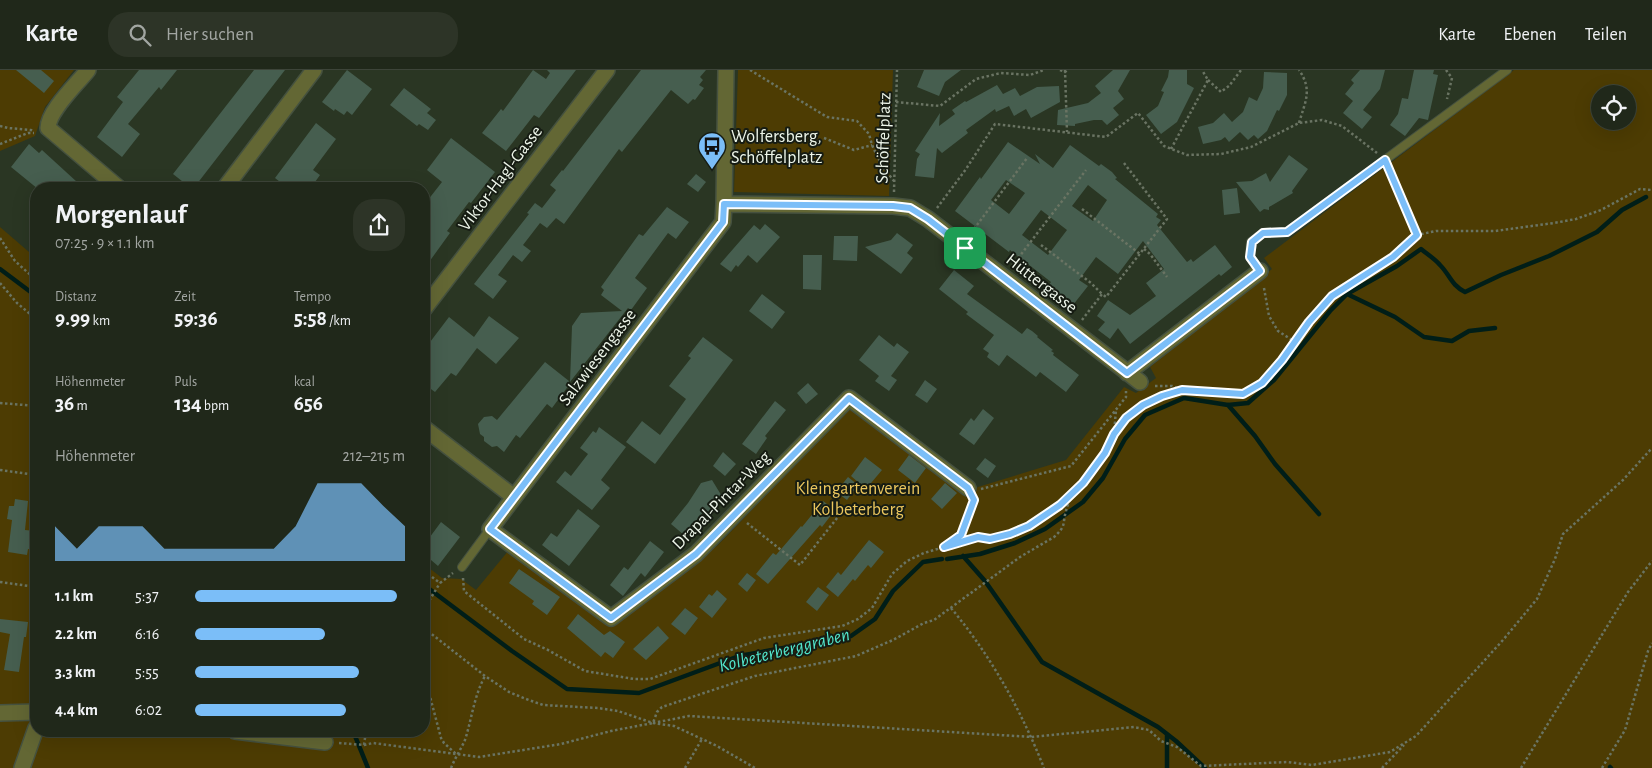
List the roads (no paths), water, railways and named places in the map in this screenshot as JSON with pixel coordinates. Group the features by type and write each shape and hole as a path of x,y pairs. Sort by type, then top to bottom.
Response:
{"street":[{"path":"88,70 53,113 48,122 48,128 112,182"},
{"path":"229,182 314,70"},
{"name":"Viktor-Hagl-Gasse","path":"430,301 607,70"},
{"name":"Salzwiesengasse","path":"490,529 723,222 726,70"},
{"name":"Hüttergasse","path":"724,204 893,206 910,208 928,219 1140,382"},
{"path":"1127,373 1260,271"},
{"name":"Drapal-Pintar-Weg","path":"490,529 611,618 696,554 849,398 968,488"},
{"path":"430,433 514,497"},
{"path":"0,713 30,712"},
{"path":"22,768 33,737"},
{"path":"284,737 325,742"}],"lane":[{"path":"1260,271 1250,257 1252,242 1263,233 1287,232 1507,70"},
{"path":"462,567 490,529"}],"waterway":[{"name":"Kolbeterberggraben","path":"947,559 980,554 1015,543 1045,529 1083,502 1103,478 1125,439 1145,415 1184,398 1228,405 1248,403 1274,380 1330,311 1347,294 1397,266 1421,249 1438,263 1454,283 1465,292 1549,256 1597,232 1622,210 1646,197"},
{"name":"Kolbeterberggraben","path":"0,269 30,292"},
{"path":"1347,294 1395,317 1424,337 1452,341 1469,331 1495,328"},
{"path":"1228,405 1255,436 1275,464 1319,514"},
{"path":"963,556 985,581 1042,662 1158,727 1205,768"},
{"name":"Kolbeterberggraben","path":"430,590 512,651 567,689 639,693 739,656 851,636 875,619 893,591 923,562 942,559"},
{"path":"1167,734 1167,768"},
{"path":"355,737 368,768"}],"place":[{"name":"Wolfersberg, Schöffelplatz","path":"712,170"}],"park label":[{"name":"Kleingartenverein Kolbeterberg","path":"858,498"}]}
